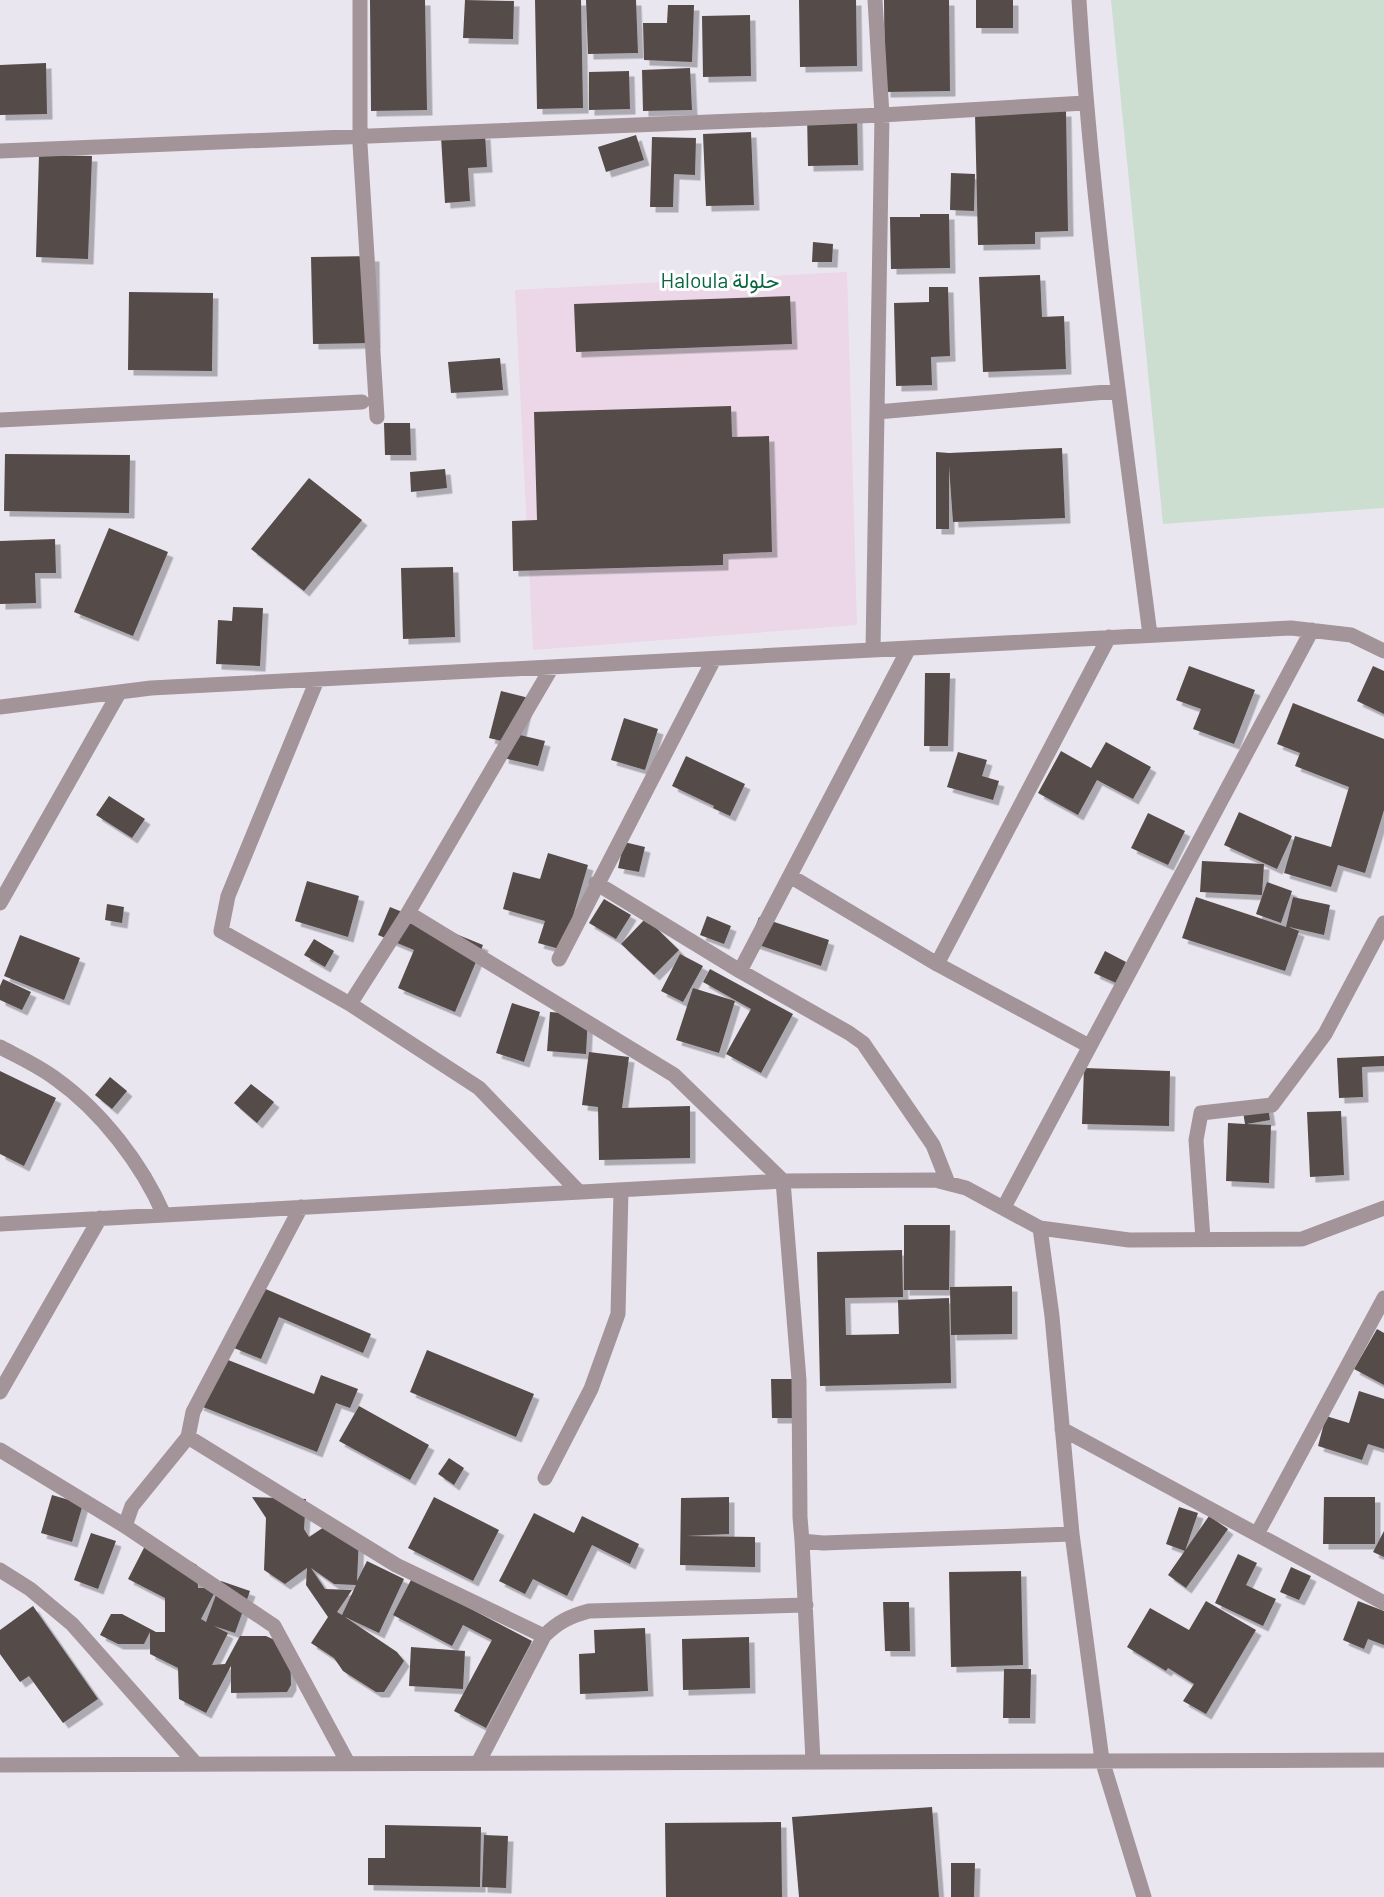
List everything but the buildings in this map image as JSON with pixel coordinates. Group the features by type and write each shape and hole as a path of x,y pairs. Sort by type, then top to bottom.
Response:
{"street":[{"path":"360,0 360,136 377,417"},
{"path":"873,650 882,115 875,0"},
{"path":"1079,0 1085,103 1118,391 1150,635"},
{"path":"0,151 882,115 1085,103"},
{"path":"876,412 1118,391"},
{"path":"0,420 362,402"},
{"path":"0,707 151,688 1291,628 1351,635 1384,651"},
{"path":"1004,1207 1312,630"},
{"path":"937,964 1109,637"},
{"path":"740,971 909,648"},
{"path":"559,959 596,883 714,659"},
{"path":"350,1004 408,913 552,667"},
{"path":"316,680 228,896 221,931 350,1004 479,1088 579,1192"},
{"path":"0,903 119,693"},
{"path":"790,876 937,964 1089,1046"},
{"path":"596,883 863,1043 933,1145 948,1183"},
{"path":"408,913 674,1075 783,1181 799,1380 800,1517 813,1761"},
{"path":"1203,1239 1196,1140 1201,1113 1272,1105 1325,1034 1384,922"},
{"path":"0,1047 55,1078 87,1106 137,1164 164,1215"},
{"path":"0,1224 783,1181 935,1180 966,1188 1040,1228 1129,1240 1302,1239 1384,1208"},
{"path":"544,1478 591,1389 618,1314 621,1191"},
{"path":"125,1526 132,1506 188,1437 193,1412 301,1206"},
{"path":"0,1392 100,1218"},
{"path":"1040,1228 1052,1316 1071,1534 1102,1760 1144,1897"},
{"path":"1257,1534 1384,1298"},
{"path":"1062,1429 1384,1603"},
{"path":"188,1437 396,1565 544,1636"},
{"path":"0,1450 125,1526 274,1626 348,1763"},
{"path":"802,1541 823,1543 1071,1534"},
{"path":"0,1570 30,1589 72,1624 196,1764"},
{"path":"478,1763 544,1636 569,1616 589,1611 806,1605"},
{"path":"0,1765 1384,1760"}],"shaded area":[{"path":"847,272 857,625 533,650 515,290"}],"green space":[{"path":"1111,0 1384,0 1384,508 1163,524"}],"district":[{"name":"Haloula حلولة","path":"720,279"}]}
